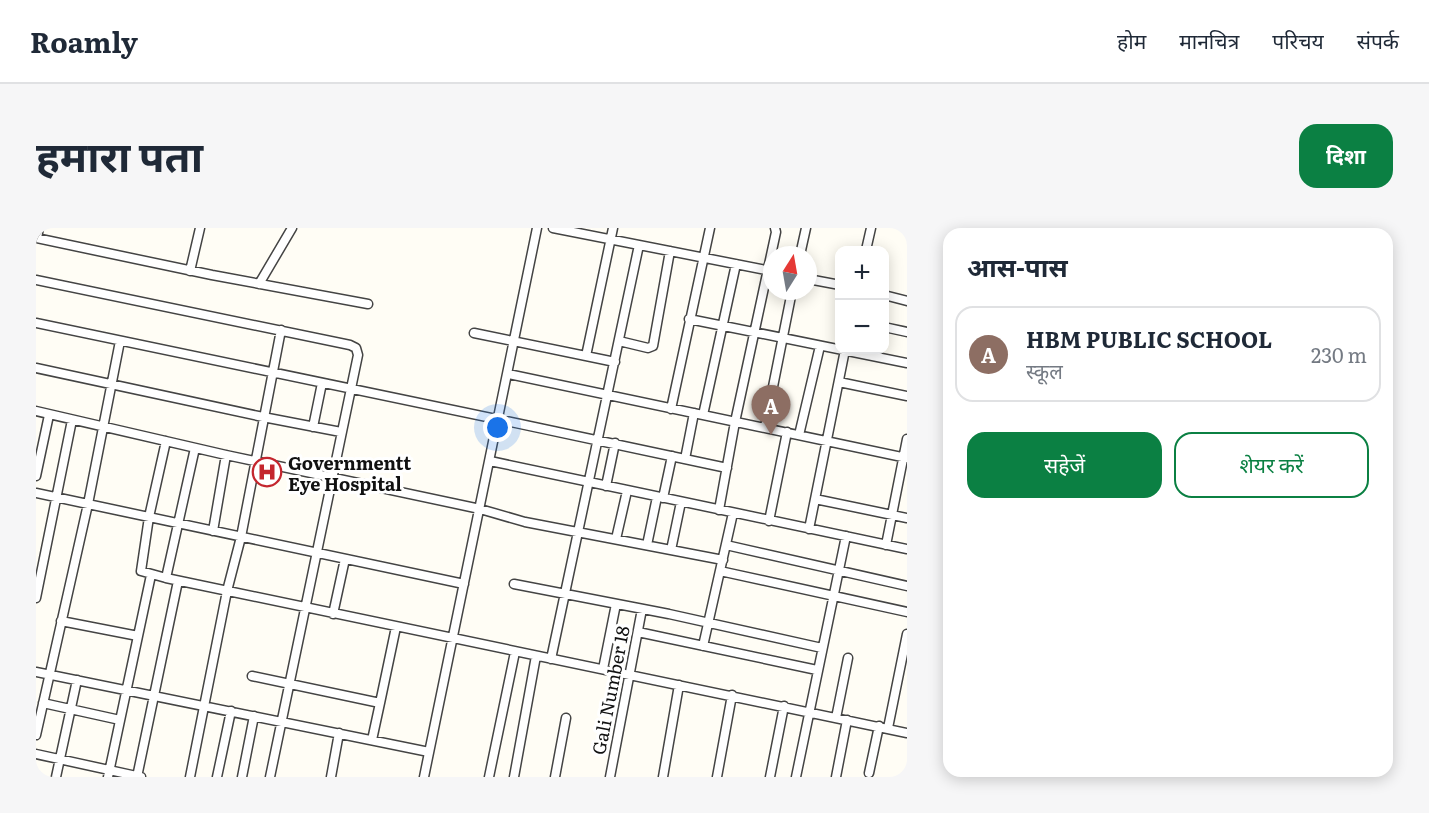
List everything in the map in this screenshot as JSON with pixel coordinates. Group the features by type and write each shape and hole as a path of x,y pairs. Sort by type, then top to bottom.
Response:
{"street":[{"path":"39,228 36,238 190,271 368,304"},
{"path":"190,271 200,228"},
{"path":"259,284 292,228"},
{"path":"424,777 537,228"},
{"path":"553,228 763,270"},
{"path":"586,356 613,228"},
{"path":"670,409 710,228"},
{"path":"773,246 775,228"},
{"path":"802,246 806,228"},
{"path":"867,246 871,228"},
{"path":"551,659 639,245"},
{"path":"620,341 648,348 652,346 670,251"},
{"path":"685,459 736,264"},
{"path":"36,280 192,314 281,330 356,348 358,355 270,777"},
{"path":"817,281 835,284"},
{"path":"719,510 735,422 763,295"},
{"path":"889,296 907,301"},
{"path":"765,428 790,300"},
{"path":"689,319 835,348"},
{"path":"36,323 499,418 727,468"},
{"path":"889,328 907,332"},
{"path":"190,777 241,537 281,330"},
{"path":"474,333 615,362"},
{"path":"36,735 88,504 120,341"},
{"path":"799,435 820,346"},
{"path":"809,529 844,354"},
{"path":"864,354 907,363"},
{"path":"36,368 341,432"},
{"path":"508,374 905,457"},
{"path":"838,382 907,396"},
{"path":"313,426 322,383"},
{"path":"36,411 226,455 480,509 525,522 723,560"},
{"path":"36,476 49,415"},
{"path":"36,598 72,420"},
{"path":"769,520 787,432"},
{"path":"886,545 907,439"},
{"path":"166,441 140,567 141,571 151,575 907,733"},
{"path":"606,486 615,443"},
{"path":"166,578 195,448"},
{"path":"213,531 226,455"},
{"path":"648,545 672,456"},
{"path":"490,461 907,549"},
{"path":"616,539 627,490"},
{"path":"36,493 464,584"},
{"path":"815,499 907,518"},
{"path":"671,550 681,502"},
{"path":"704,646 733,513"},
{"path":"796,777 846,536"},
{"path":"726,545 907,586"},
{"path":"333,614 345,559"},
{"path":"720,571 907,612"},
{"path":"108,773 151,575"},
{"path":"36,754 108,773 139,777 178,580"},
{"path":"514,584 822,648"},
{"path":"603,669 616,604"},
{"name":"Gali Number 18","path":"610,777 642,609"},
{"path":"61,621 138,636"},
{"path":"372,740 396,627"},
{"path":"638,632 818,670"},
{"path":"869,773 907,634"},
{"path":"489,777 515,652"},
{"path":"514,777 536,656"},
{"path":"836,718 848,657"},
{"path":"36,672 429,752"},
{"path":"252,676 380,703"},
{"path":"56,777 76,680"},
{"path":"663,777 679,685"},
{"path":"717,777 732,695"},
{"path":"43,703 120,720"},
{"path":"770,777 784,706"},
{"path":"217,777 231,711"},
{"path":"242,777 255,716"},
{"path":"555,777 566,718"},
{"path":"836,777 847,720"},
{"path":"331,777 339,734"}],"place":[{"name":"HBM PUBLIC SCHOOL","path":"771,435"},
{"name":"Governmentt Eye Hospital","path":"267,472"}]}
